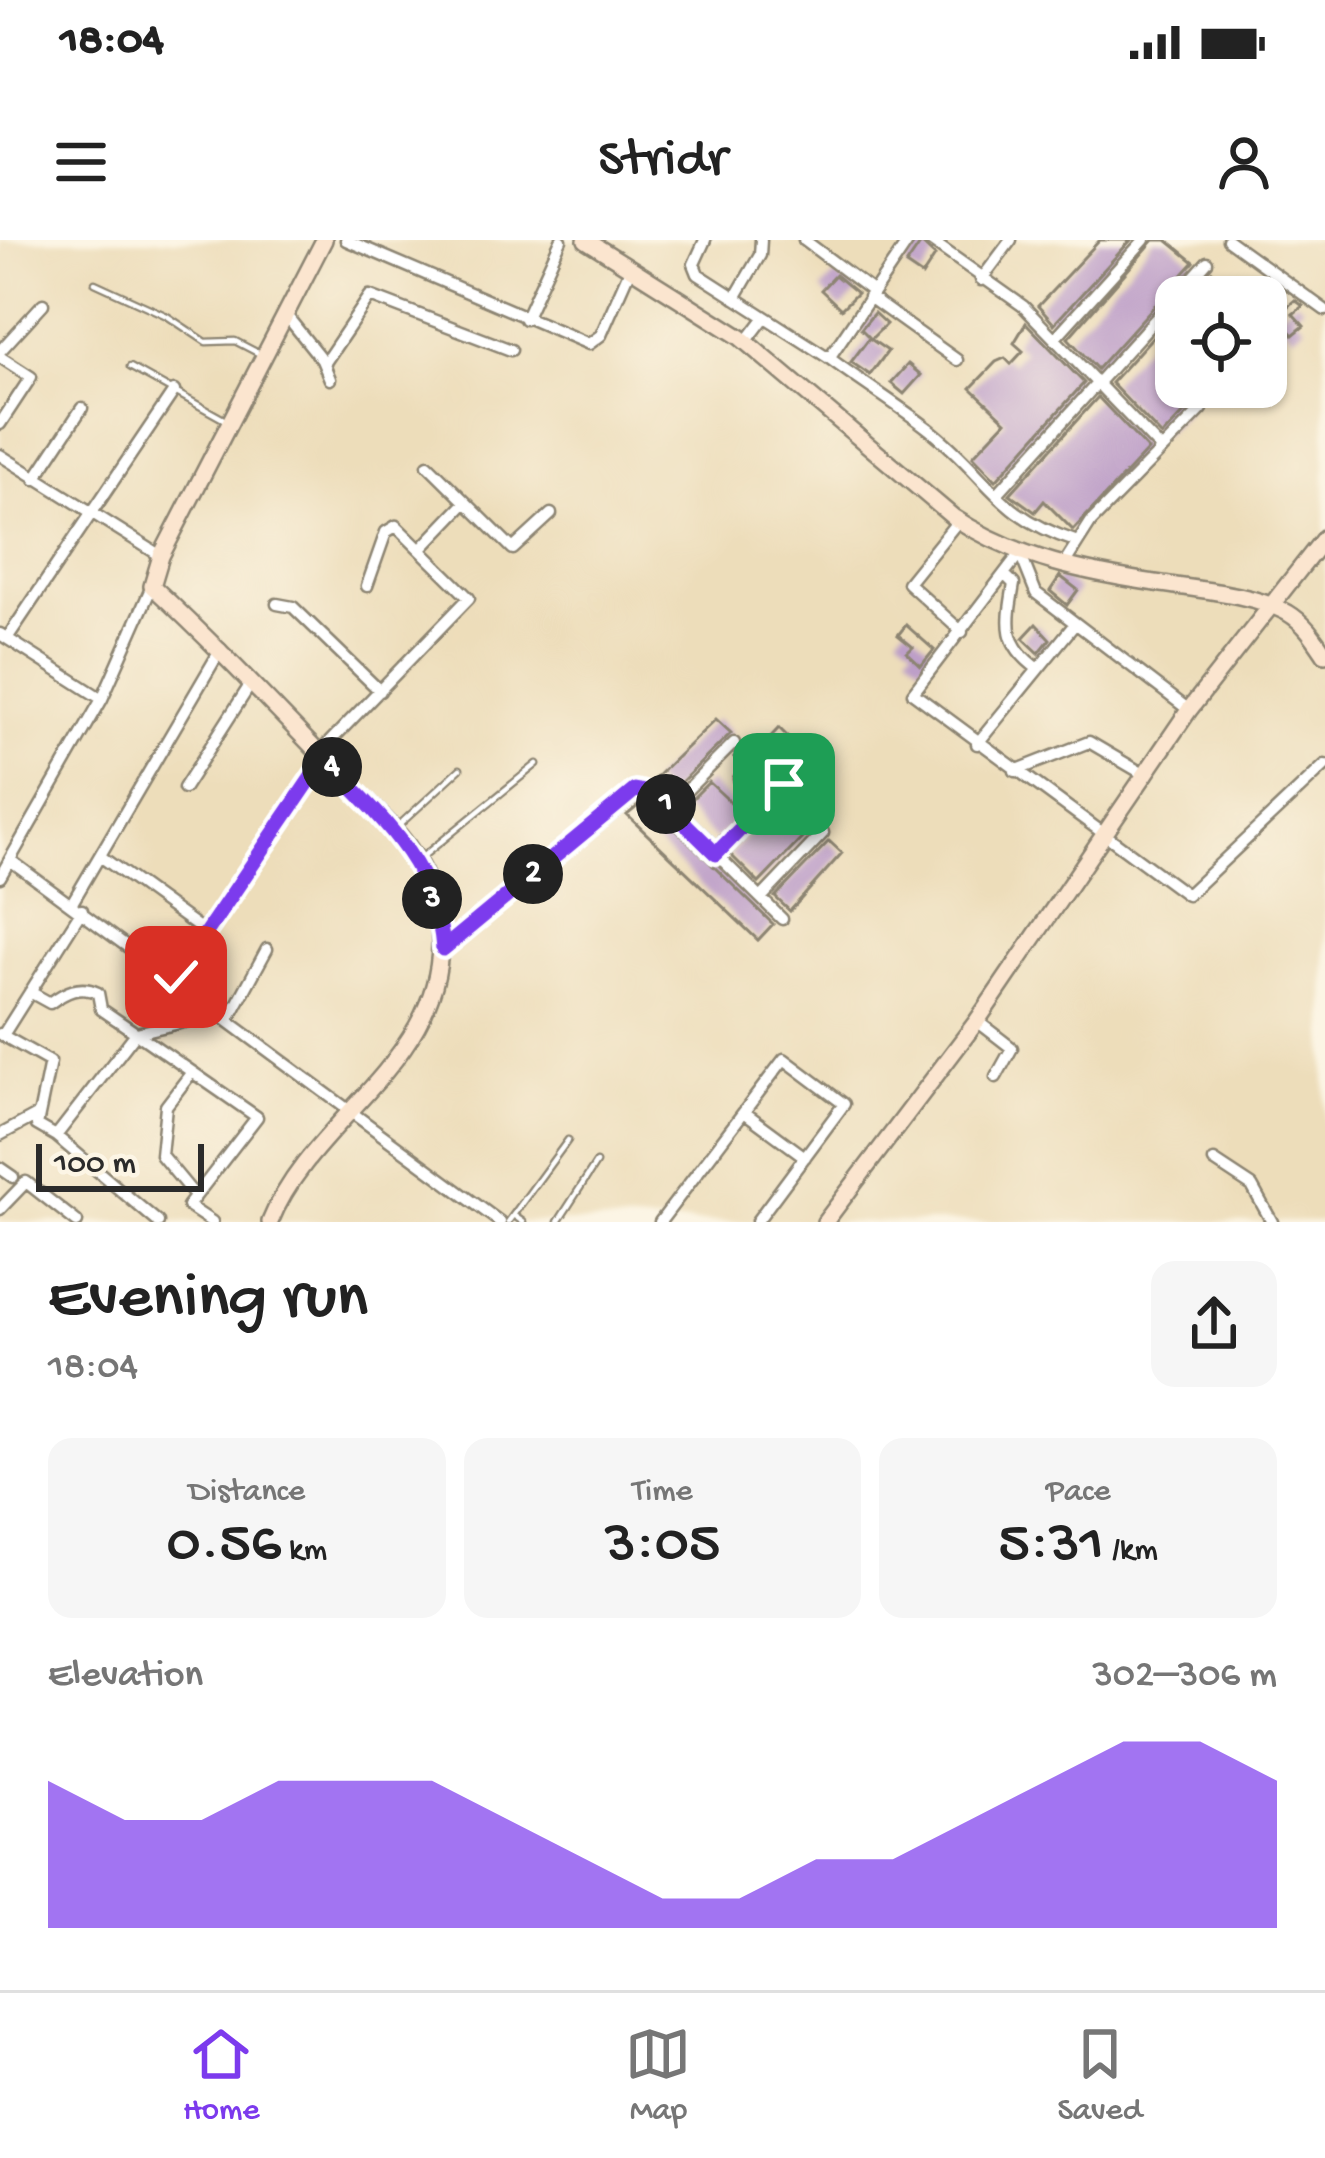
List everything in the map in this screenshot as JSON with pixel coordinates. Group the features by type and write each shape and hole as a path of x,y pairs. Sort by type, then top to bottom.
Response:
{"street":[{"path":"0,877 102,699 161,556 324,240"},
{"path":"346,240 583,344 595,343 631,267"},
{"path":"525,320 562,240"},
{"path":"586,240 746,342 958,521 1020,553 1063,566 1272,608 1304,625 1325,654"},
{"path":"705,240 694,264 698,274 931,430 998,493 1008,510 1032,526 1075,541"},
{"path":"735,298 760,255 760,240"},
{"path":"829,358 910,240"},
{"path":"930,240 1057,337 1162,449"},
{"path":"981,280 1011,240"},
{"path":"1057,337 1144,240"},
{"path":"807,241 957,360"},
{"path":"1232,241 1325,310"},
{"path":"998,493 1207,262"},
{"path":"324,364 370,296 511,350"},
{"path":"0,424 31,377 0,354 43,304"},
{"path":"286,315 330,379"},
{"path":"746,342 765,317"},
{"path":"102,699 4,636 93,518 174,391"},
{"path":"35,478 82,408"},
{"path":"1063,566 1075,541 1201,408"},
{"path":"0,455 93,518 161,556"},
{"path":"428,465 513,548 551,514"},
{"path":"421,549 464,503"},
{"path":"958,521 908,583 962,632"},
{"path":"176,977 321,756 469,598 397,526 391,527 367,586"},
{"path":"825,1222 977,1021 1105,840 1189,710 1325,537"},
{"path":"1020,553 913,693 1105,840 1187,895 1325,764"},
{"path":"1020,553 1036,593 1189,710"},
{"path":"1006,576 1014,584 1006,628 1014,652 1038,669"},
{"path":"152,586 221,649 393,831 417,861 438,916 443,949 434,991 416,1028 353,1114 307,1159 270,1222"},
{"path":"277,604 293,607 380,691"},
{"path":"976,743 1074,625"},
{"path":"158,1222 37,1125 50,1062 2,1034 221,649"},
{"path":"184,788 252,682"},
{"path":"1015,771 1089,742 1147,776"},
{"path":"670,808 734,743"},
{"path":"761,898 823,833 815,812 796,788 784,784 770,755"},
{"path":"739,779 757,812"},
{"path":"716,854 784,784"},
{"path":"443,949 635,790 655,794 782,920"},
{"path":"100,856 206,932"},
{"path":"10,860 176,977 353,1114 504,1222"},
{"path":"229,1019 268,949"},
{"path":"30,992 50,1003 65,992 88,988 98,993 100,1009 256,1118 188,1206 212,1222"},
{"path":"56,1136 136,1033 193,1020 206,1001"},
{"path":"977,1021 1012,1048 996,1077"},
{"path":"660,1222 784,1059 844,1104 757,1221"},
{"path":"192,1072 166,1106 161,1155 195,1196"},
{"path":"744,1112 805,1157"},
{"path":"0,1135 39,1114"},
{"path":"1214,1161 1252,1186 1272,1222"},
{"path":"0,1168 13,1177"},
{"path":"0,1209 26,1182 77,1222"}],"lane":[{"path":"95,283 167,316 206,343 235,341 266,357"},
{"path":"130,367 232,424"},
{"path":"417,861 536,764"},
{"path":"393,831 460,769"},
{"path":"504,1222 568,1140"},
{"path":"558,1222 596,1163"},
{"path":"513,1215 523,1222"}],"building":[{"path":"1100,240 1131,240 1054,324 1038,306"},
{"path":"1154,240 1167,240 1194,262 1181,276 1155,276 1155,305 1097,369 1068,338"},
{"path":"921,243 935,256 922,276 906,265"},
{"path":"835,275 857,293 841,309 821,290"},
{"path":"1295,300 1303,306 1293,314 1304,326 1293,335 1287,329 1287,307"},
{"path":"874,313 886,324 871,339 861,329"},
{"path":"1026,323 1084,383 996,480 973,456 1006,421 971,388 996,362 1005,358 1011,364 1023,351 1014,343"},
{"path":"1155,334 1155,408 1188,409 1162,436 1111,383"},
{"path":"869,338 888,351 870,375 851,362"},
{"path":"908,364 921,375 904,394 891,383"},
{"path":"1098,397 1148,450 1073,530 1044,501 1035,512 1010,494"},
{"path":"1060,576 1078,590 1067,605 1050,591"},
{"path":"1036,624 1050,639 1039,653 1023,638"},
{"path":"906,625 934,650 921,666 907,653 913,647 898,635"},
{"path":"716,719 731,733 669,794 652,781"},
{"path":"779,728 791,740 780,752 765,747 751,772 734,757 747,740 758,750"},
{"path":"709,782 742,813 716,840 683,808"},
{"path":"786,796 811,829 759,883 730,854"},
{"path":"645,800 773,924 758,940 627,815"},
{"path":"829,841 842,853 790,911 775,897"}],"route":[{"path":"176,977 324,759 417,861 438,916 443,949 635,790 655,794 716,854 784,784"}]}
